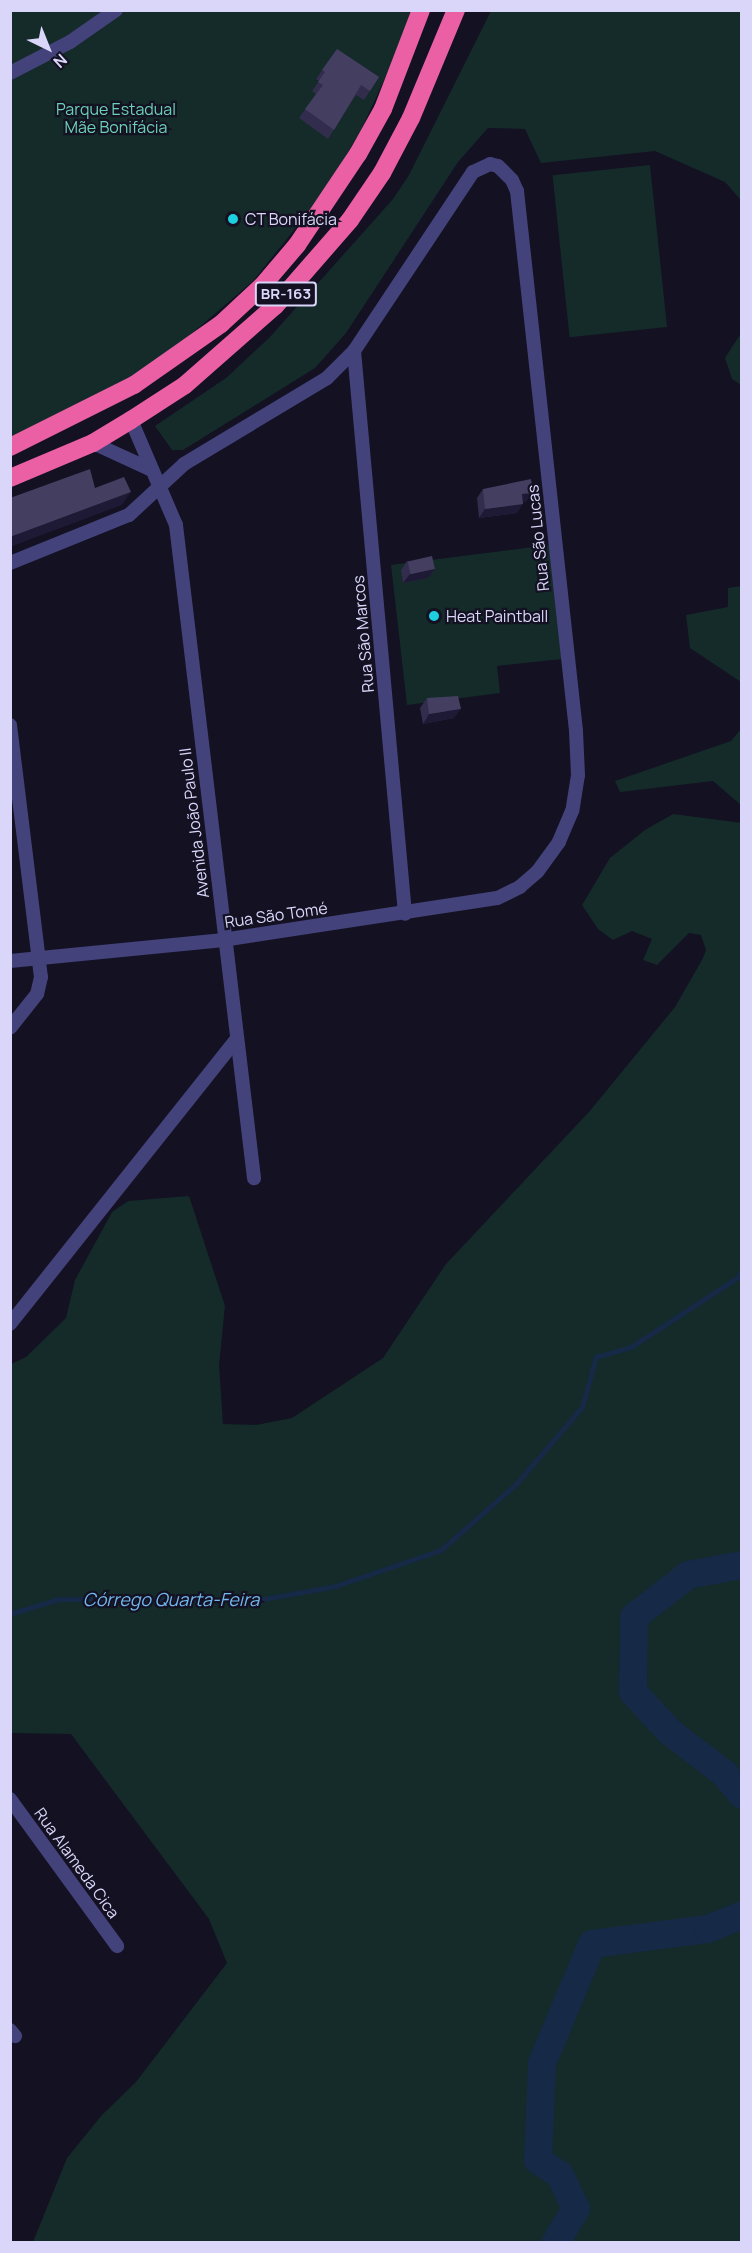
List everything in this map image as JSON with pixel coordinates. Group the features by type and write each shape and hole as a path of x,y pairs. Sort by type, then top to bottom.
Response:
{"highway":[{"name":"BR-163","path":"10,447 134,385 221,324 262,286 303,237 358,154 383,108 422,10"},
{"name":"BR-163","path":"10,478 93,443 185,385 231,347 306,273 350,220 411,118 456,10"}],"street":[{"path":"10,73 70,42 116,10"},
{"name":"Rua São Lucas","path":"354,351 473,172 490,164 498,166 512,180 517,191 577,742 578,775 572,812 559,842 537,872"},
{"path":"10,563 120,519 161,489 184,464 327,378 354,351"},
{"name":"Rua São Marcos","path":"354,351 405,914"},
{"name":"Avenida João Paulo II","path":"132,420 176,525 254,1178"},
{"path":"93,443 152,470"},
{"path":"10,725 38,958 38,994 10,1028"},
{"name":"Rua São Tomé","path":"10,961 224,940 405,914 497,898 520,887 537,872"},
{"path":"10,1324 236,1040"},
{"name":"Rua Alameda Cica","path":"10,1799 117,1946"}],"green space":[{"name":"Parque Estadual Mãe Bonifácia","path":"10,11 411,11 404,37 361,130 323,194 253,281 189,336 122,384 10,439"},
{"path":"491,11 741,11 741,200 725,182 655,151 541,163 525,129 488,128 458,162 346,333 315,368 183,450 172,450 155,426 226,378 270,337 393,199 409,175"},
{"path":"650,165 667,327 570,337 553,175"},
{"path":"741,333 742,385 732,379 725,358"},
{"path":"549,545 562,659 497,666 500,693 407,705 391,565"},
{"path":"742,586 741,682 690,648 686,615 728,607 728,588"},
{"path":"741,729 741,805 713,781 620,792 615,781 731,741"},
{"path":"673,814 742,823 741,2242 33,2242 67,2158 102,2115 136,2082 227,1963 209,1919 71,1734 11,1733 11,1364 26,1357 66,1318 75,1280 112,1212 128,1201 189,1196 225,1306 219,1365 223,1424 256,1425 292,1418 383,1358 446,1264 589,1112 675,1007 702,960 706,950 701,935 689,933 657,965 643,960 652,939 632,931 613,940 598,929 582,905 610,858 645,830"}],"building":[{"path":"337,49 379,77 370,91 361,85 334,130 305,109 323,85 318,82 325,72 322,70"},
{"path":"90,469 95,488 124,477 131,492 10,537 10,498"},
{"path":"531,479 533,493 522,494 523,504 485,509 483,489"},
{"path":"432,556 435,569 411,574 408,562"},
{"path":"458,696 461,709 429,714 427,698"}],"waterway":[{"name":"Córrego Quarta-Feira","path":"10,1614 59,1599 258,1600 336,1586 441,1550 516,1484 582,1407 596,1357 631,1347 737,1278 742,1270"},
{"path":"742,1565 688,1575 634,1617 633,1692 670,1732 725,1774 742,1795"},
{"path":"556,2242 576,2209 560,2175 538,2160 542,2063 592,1944 708,1929 742,1915"}],"place":[{"name":"CT Bonifácia","path":"233,219"},
{"name":"Heat Paintball","path":"434,616"}]}
